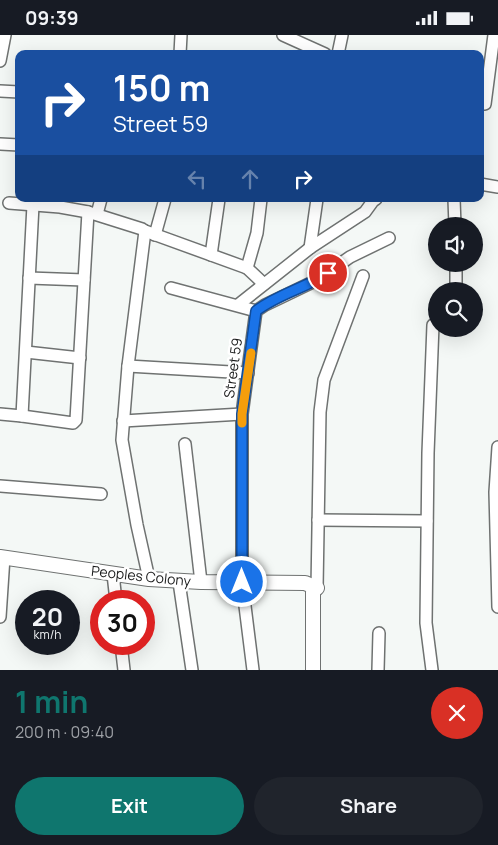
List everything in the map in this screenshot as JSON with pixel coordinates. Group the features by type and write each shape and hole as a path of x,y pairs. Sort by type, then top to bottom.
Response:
{"street":[{"path":"0,61 5,35"},
{"path":"180,50 181,35"},
{"path":"283,35 300,49"},
{"path":"339,50 342,35"},
{"path":"485,104 494,35"},
{"path":"0,91 15,92"},
{"path":"0,144 15,145"},
{"path":"484,185 498,187"},
{"path":"0,414 73,423 76,420 84,280 92,213 99,202"},
{"path":"149,579 122,440 128,366 150,233 165,202"},
{"path":"211,255 219,202"},
{"path":"247,268 256,233 261,202"},
{"path":"310,248 317,202"},
{"path":"238,305 310,248 365,212 372,202"},
{"path":"454,202 455,217"},
{"path":"9,203 92,213 142,229 247,268 264,284"},
{"path":"22,416 33,205"},
{"path":"171,288 256,311 317,280 350,257 388,238"},
{"path":"313,670 313,591 317,589 320,412 324,380 363,276"},
{"path":"29,278 84,280"},
{"name":"Street 59","path":"253,670 242,582 242,414 256,311"},
{"path":"432,670 426,623 428,453 433,337"},
{"path":"26,352 80,358"},
{"path":"128,366 248,373"},
{"path":"123,421 242,414"},
{"path":"186,444 201,583"},
{"path":"498,447 495,492 498,607"},
{"path":"0,486 100,494"},
{"path":"318,520 427,521"},
{"path":"0,617 2,557"},
{"name":"Peoples Colony","path":"2,557 149,579 201,583 299,582 317,589"},
{"path":"113,574 115,590"},
{"path":"179,582 192,670"},
{"path":"378,670 379,633"},
{"path":"122,655 124,670"}],"slow traffic":[{"path":"242,423 251,353"}],"route":[{"path":"242,582 242,414 256,311 328,273"}]}
